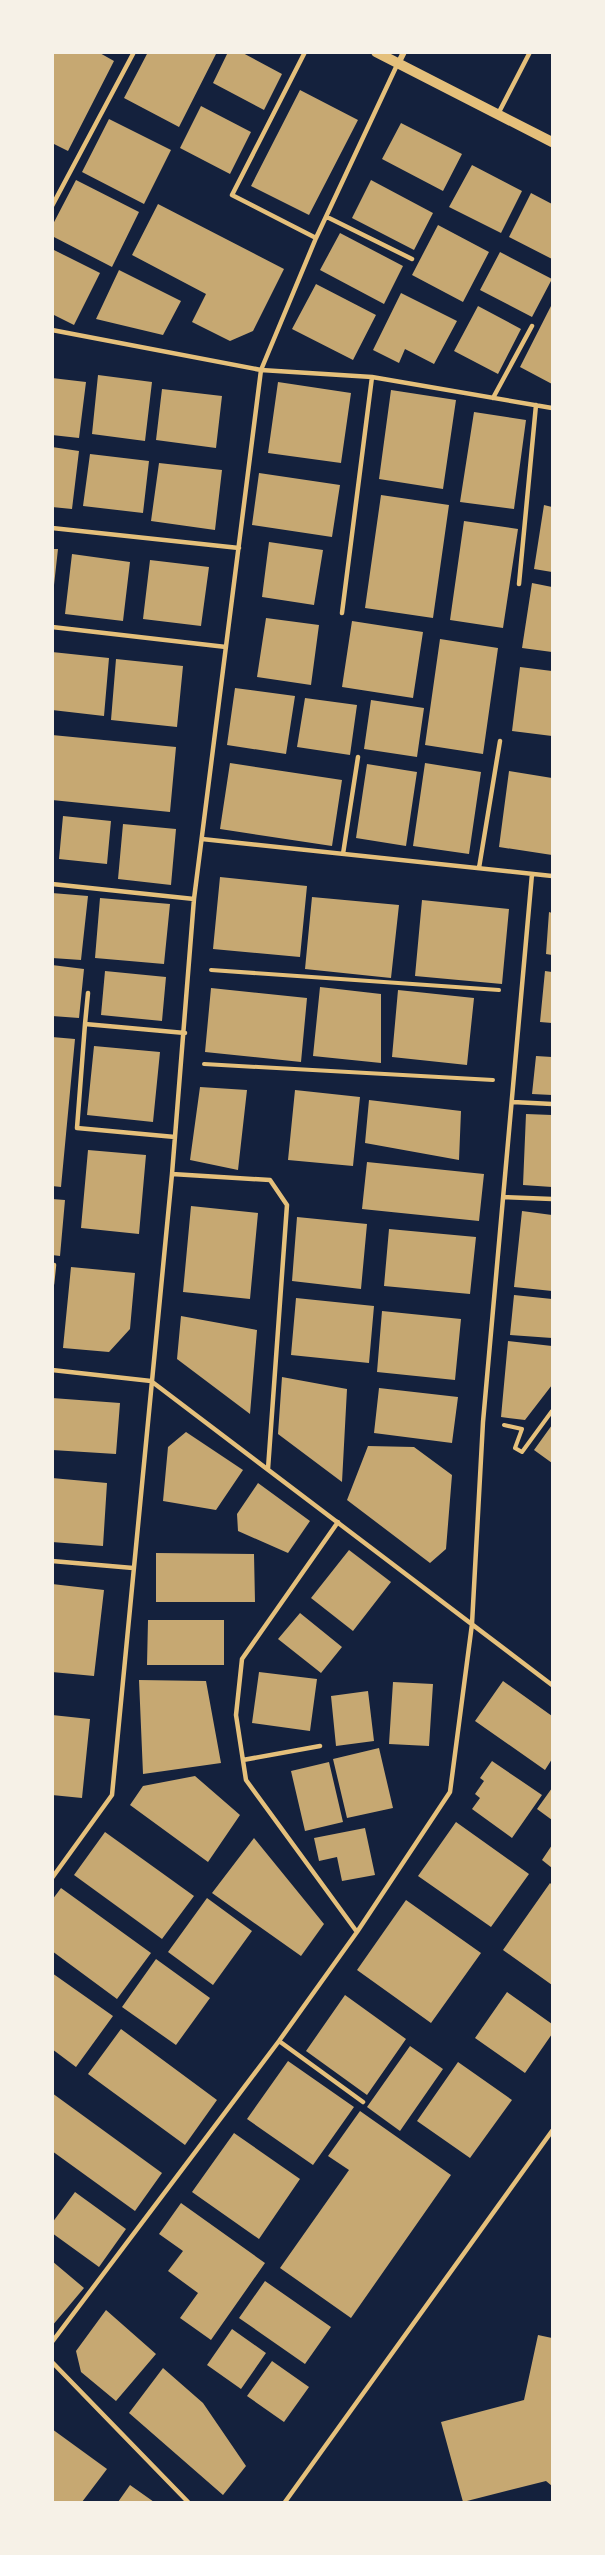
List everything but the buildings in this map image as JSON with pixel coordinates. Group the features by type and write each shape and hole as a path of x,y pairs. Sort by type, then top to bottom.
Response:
{"street":[{"path":"376,52 552,142"},
{"path":"398,64 404,52"}],"lane":[{"path":"52,206 134,52"},
{"path":"305,52 232,195 316,238"},
{"path":"498,114 530,52"},
{"path":"52,1878 111,1795 172,1174 194,898 261,370 316,238 398,64"},
{"path":"327,217 412,259"},
{"path":"493,398 532,326"},
{"path":"52,330 261,370 372,377 552,408"},
{"path":"342,613 372,377"},
{"path":"519,584 537,405"},
{"path":"52,528 239,549"},
{"path":"52,627 226,647"},
{"path":"479,868 500,741"},
{"path":"343,854 358,757"},
{"path":"202,839 552,876"},
{"path":"52,2342 279,2041 357,1932 450,1792 472,1624 483,1422 505,1197 532,874"},
{"path":"52,884 194,898"},
{"path":"88,993 77,1128 175,1137"},
{"path":"85,1024 185,1033"},
{"path":"513,1102 552,1104"},
{"path":"172,1174 270,1180 287,1205 268,1469"},
{"path":"505,1197 552,1199"},
{"path":"52,1284 54,1264"},
{"path":"52,1370 151,1381 552,1685"},
{"path":"338,1522 242,1659 236,1715 246,1780 357,1932"},
{"path":"52,1561 133,1568"},
{"path":"243,1760 320,1746"},
{"path":"279,2041 363,2102"},
{"path":"285,2502 552,2131"},
{"path":"52,2362 188,2502"}],"path":[{"path":"189,969 522,991"},
{"path":"182,1063 514,1081"},
{"path":"514,1427 522,1429 515,1448 522,1452 552,1411"}]}
